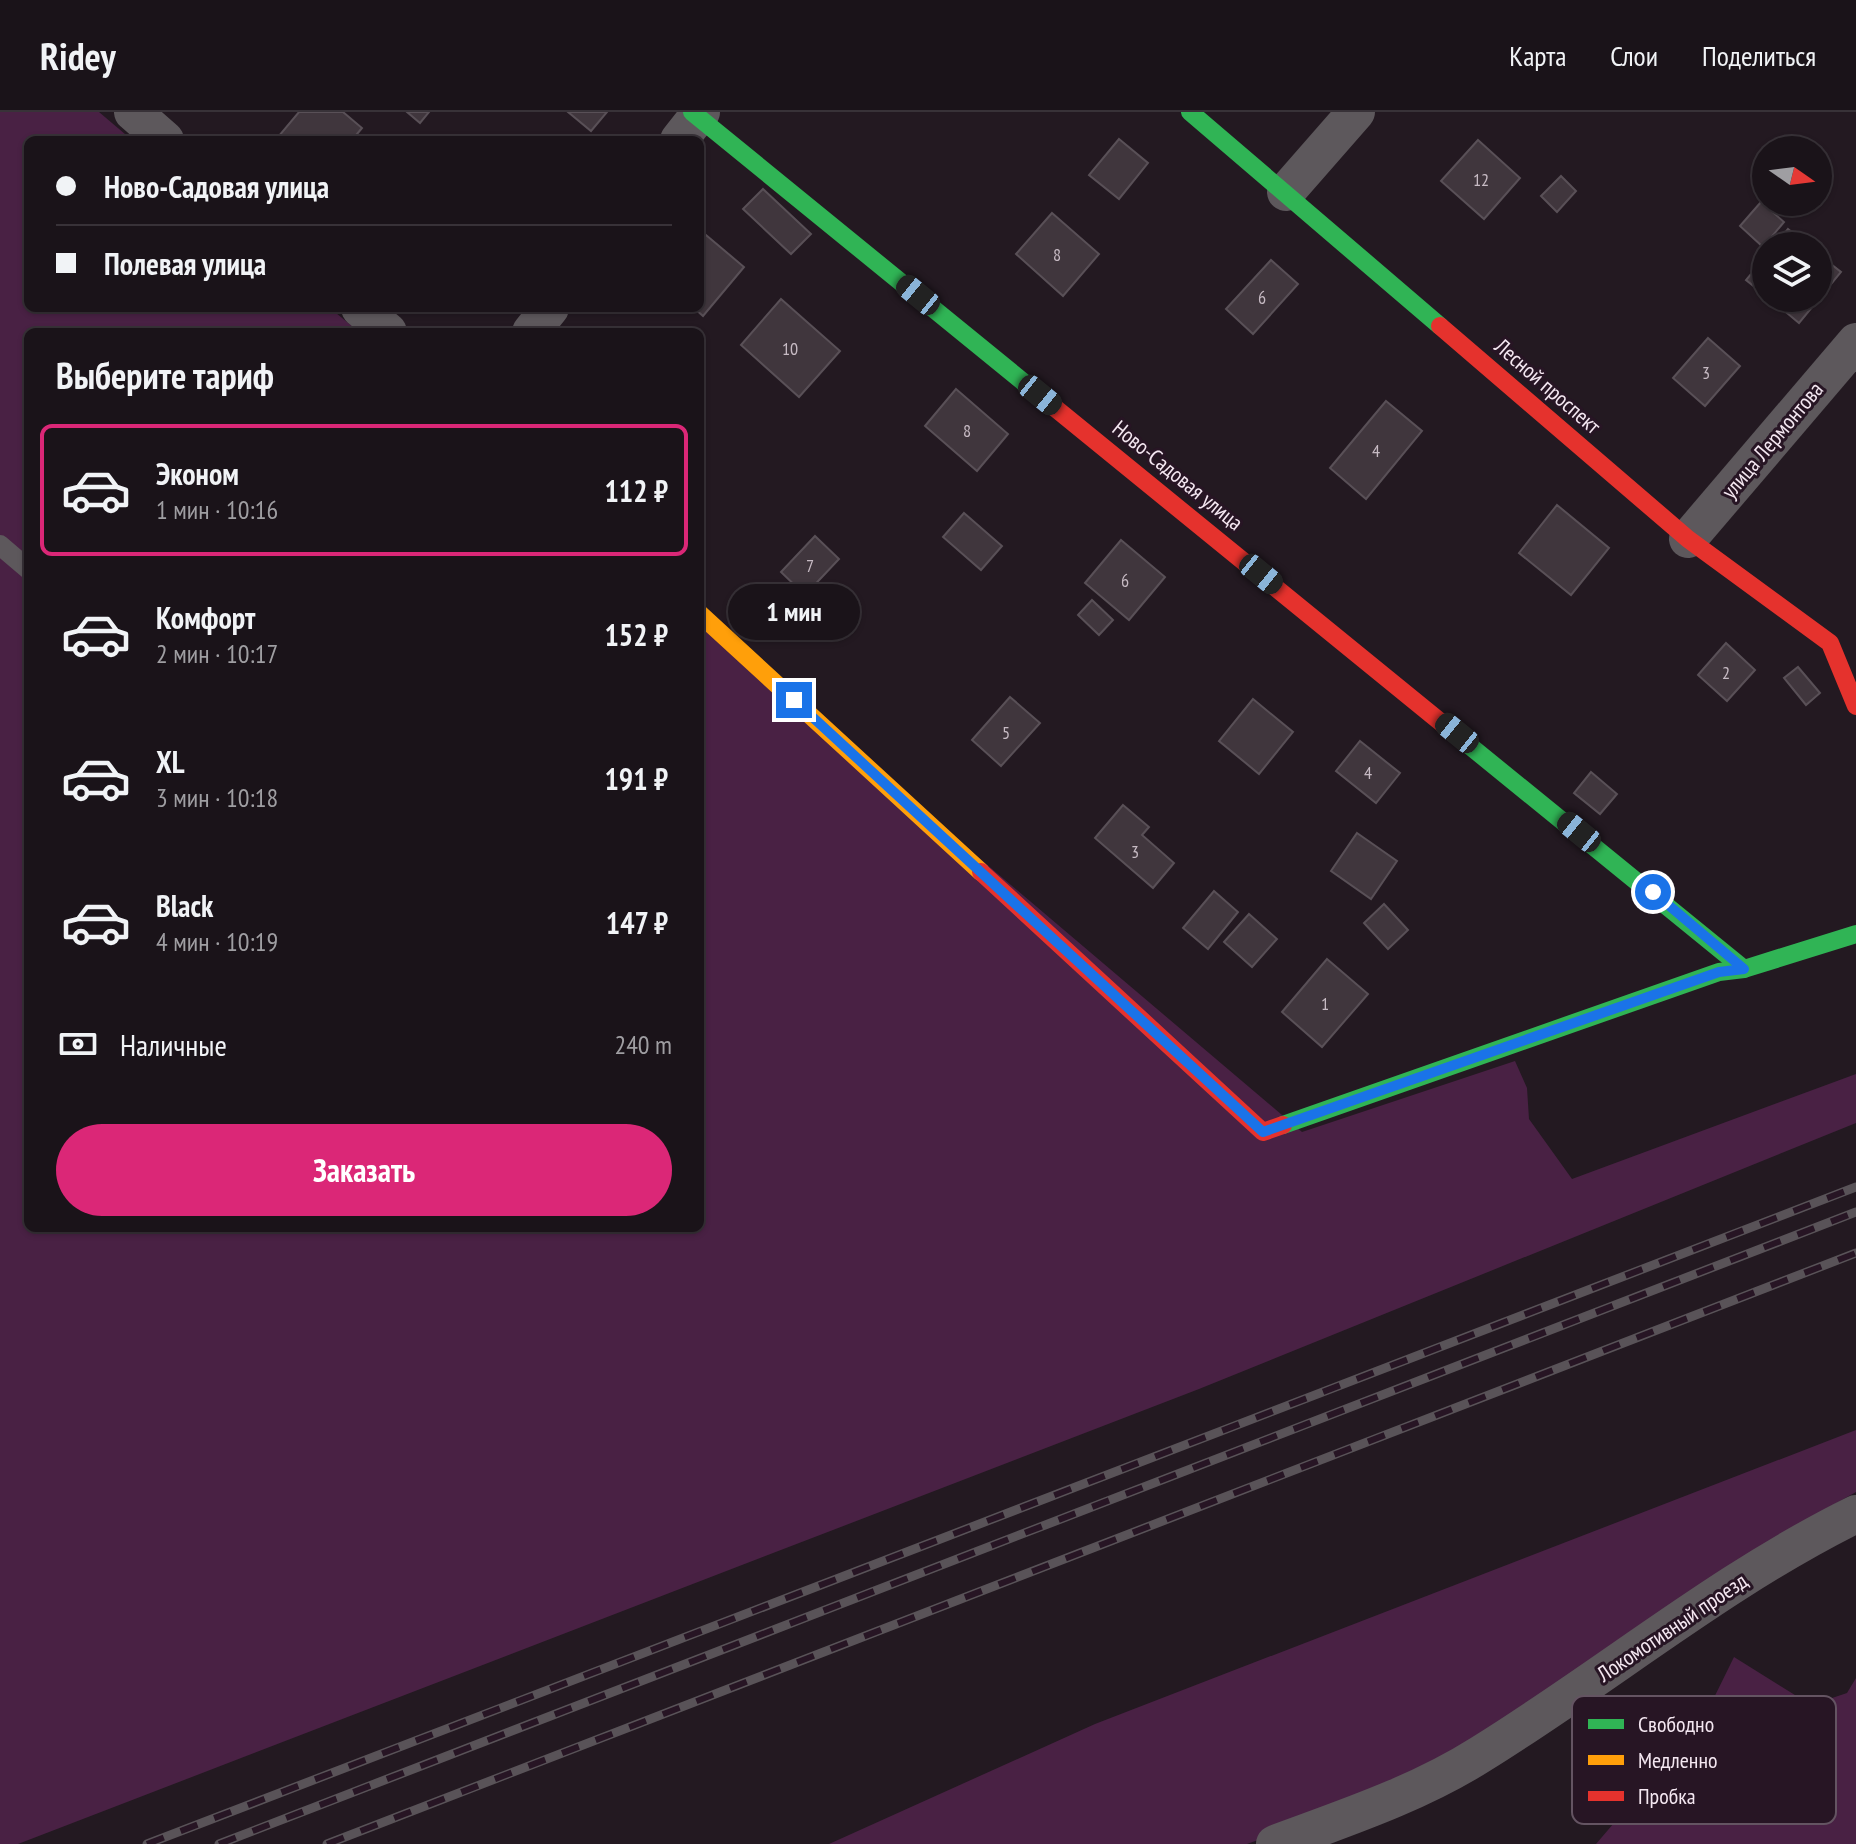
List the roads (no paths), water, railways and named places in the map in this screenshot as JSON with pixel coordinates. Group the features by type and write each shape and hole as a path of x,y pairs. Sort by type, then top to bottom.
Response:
{"street":[{"path":"133,112 160,136"},
{"name":"Лесной проспект","path":"1190,112 1688,539 1836,640 1856,706"},
{"path":"1286,192 1356,112"},
{"name":"Ново-Садовая улица","path":"692,120 1744,969"},
{"path":"365,312 383,328"},
{"path":"534,328 547,312"},
{"name":"улица Лермонтова","path":"1688,539 1856,342"},
{"path":"704,618 1263,1132 1719,972 1744,969 1856,934"},
{"name":"Локомотивный проезд","path":"1275,1844 1396,1799 1479,1756 1715,1595 1856,1514"}],"lane":[{"path":"0,545 24,566"}],"railway":[{"path":"147,1844 1856,1187"},
{"path":"219,1844 1856,1212"},
{"path":"327,1844 1856,1253"}]}
